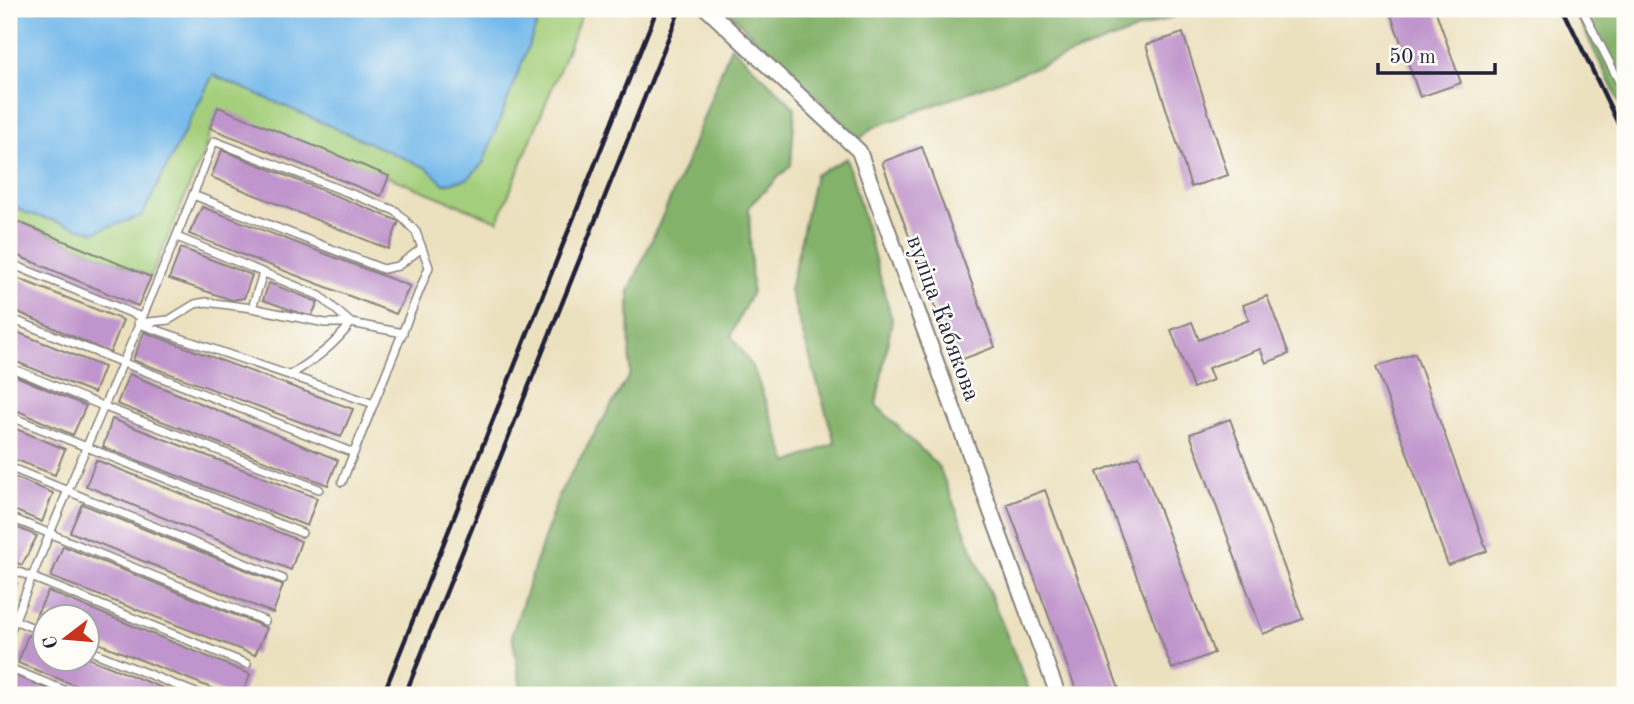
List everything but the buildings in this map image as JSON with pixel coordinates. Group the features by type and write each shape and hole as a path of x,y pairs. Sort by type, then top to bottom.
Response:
{"street":[{"name":"вуліца Кабякова","path":"707,9 859,151 1058,695"}],"lane":[{"path":"1583,9 1625,93"},
{"path":"9,635 12,619 177,237 214,141 396,211 416,232 429,267 342,482"},
{"path":"193,195 383,269 398,266 422,248"},
{"path":"177,237 320,296 351,323"},
{"path":"9,262 140,320 374,404"},
{"path":"252,307 263,273"},
{"path":"140,320 169,320 195,304 206,302 252,307 325,323 351,323 403,333"},
{"path":"9,318 354,453"},
{"path":"290,375 319,358 338,341 351,323"},
{"path":"9,367 319,489"},
{"path":"9,416 302,533"},
{"path":"9,467 283,579"},
{"path":"9,517 265,621"},
{"path":"9,568 247,664"},
{"path":"12,619 32,627"},
{"path":"102,656 201,695"},
{"path":"9,668 76,695"}],"green space":[{"path":"9,9 584,9 498,221 218,108 203,154 151,277 9,218"},
{"path":"725,9 1193,9 872,128 860,139"},
{"path":"1574,9 1625,9 1625,114"},
{"path":"731,46 795,108 791,165 749,206 752,292 731,335 754,370 788,463 835,443 790,290 815,175 847,158 892,320 876,405 939,467 1031,695 522,695 512,634 559,494 630,374 629,291 684,168"}],"water":[{"path":"9,9 543,9 483,163 468,179 444,184 427,168 213,75 142,216 94,232 26,213 9,203"}],"railway":[{"path":"383,695 657,9"},
{"path":"405,695 680,9"},
{"path":"1563,9 1625,138"}]}
